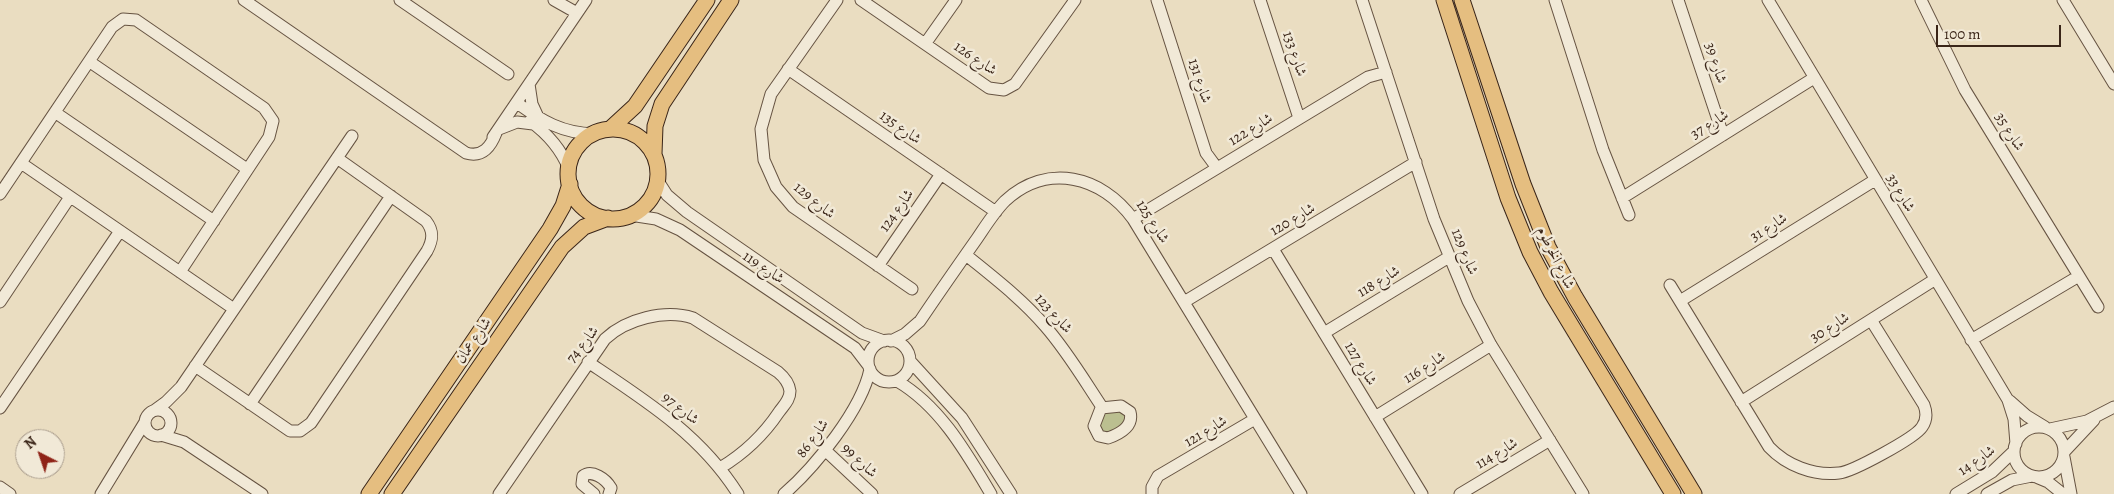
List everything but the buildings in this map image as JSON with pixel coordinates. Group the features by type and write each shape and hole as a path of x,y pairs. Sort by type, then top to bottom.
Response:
{"main road":[{"path":"610,129 631,132 648,145 657,163 658,181 655,190 645,205 630,215 608,218 598,216 584,207 574,195 570,184 569,169 574,152 587,138 610,129 635,106 707,0"},
{"path":"654,154 656,119 666,96 731,0"},
{"name":"شارع الخرطوم","path":"1444,0 1508,198 1530,252 1551,292 1673,494"},
{"name":"شارع الخرطوم","path":"1462,0 1526,191 1548,247 1575,297 1694,494"},
{"name":"شارع عمان","path":"370,494 555,222 570,184"},
{"name":"شارع عمان","path":"392,494 562,246 584,227 608,218"}],"street":[{"path":"244,0 453,143 470,149 485,144 498,131 586,0"},
{"name":"شارع 129","path":"837,0 771,94 763,120 762,150 771,178 782,195 801,214 912,289"},
{"name":"شارع 126","path":"861,0 989,88 1004,90 1015,84 1075,0"},
{"path":"926,44 956,0"},
{"name":"شارع 131","path":"1157,0 1206,153 1217,168"},
{"name":"شارع 133","path":"1260,0 1300,118"},
{"name":"شارع 129","path":"1362,0 1449,257 1491,345 1583,494"},
{"path":"1555,0 1597,132 1629,215"},
{"name":"شارع 39","path":"1678,0 1723,135"},
{"name":"شارع 33","path":"1768,0 1874,180 2008,400 2014,419 2015,448"},
{"name":"شارع 35","path":"1921,0 1966,90 2098,307"},
{"path":"2063,0 2114,84"},
{"path":"555,1 576,15"},
{"path":"404,2 508,74"},
{"path":"0,194 104,40 117,28 126,24 150,30 264,108 273,121 269,138 180,272"},
{"path":"90,62 247,169"},
{"name":"شارع 135","path":"788,69 996,212"},
{"name":"شارع 122","path":"1133,219 1368,77 1386,72"},
{"name":"شارع 37","path":"1622,198 1814,78"},
{"path":"529,84 536,121"},
{"path":"514,106 536,121 554,143 569,169"},
{"path":"56,113 214,221"},
{"path":"498,131 517,122 536,121 568,131 594,134"},
{"path":"126,454 144,441 167,431 172,408 181,387 352,136"},
{"path":"195,366 290,431 300,430 311,423 431,242 431,230 426,221 337,158"},
{"name":"شارع 120","path":"1184,302 1416,162"},
{"path":"21,163 234,309"},
{"name":"شارع 124","path":"878,266 941,174"},
{"name":"شارع 125","path":"888,341 905,334 920,321 996,212 1012,195 1028,186 1045,180 1064,178 1083,181 1108,192 1122,204 1133,219 1301,494"},
{"name":"شارع 31","path":"1680,301 1874,180"},
{"name":"شارع 119","path":"658,181 667,194 687,212 862,332 888,341"},
{"path":"250,404 391,196"},
{"path":"0,302 70,197"},
{"name":"شارع 119","path":"630,215 656,219 680,230 855,348 869,367"},
{"path":"0,408 120,231"},
{"name":"شارع 127","path":"1273,250 1422,494"},
{"name":"شارع 123","path":"966,254 1045,325 1066,352 1102,407"},
{"name":"شارع 118","path":"1324,333 1449,257"},
{"path":"1972,340 2079,276"},
{"name":"شارع 30","path":"1741,402 1934,280"},
{"path":"1670,285 1769,447 1785,460 1799,467 1825,473 1845,472 1857,468 1899,442 1917,422 1919,409 1914,389 1871,320"},
{"name":"شارع 74","path":"499,494 605,339 622,326 636,320 677,315 693,318 767,365 783,376 789,387 789,397 754,444 720,468"},
{"name":"شارع 125","path":"909,357 920,321"},
{"path":"991,494 960,442 919,396 892,381 875,377 869,367 870,352 879,343 888,341 902,345 909,357 962,418 1012,494"},
{"name":"شارع 116","path":"1375,417 1491,345"},
{"path":"892,381 906,373 909,357"},
{"name":"شارع 97","path":"588,362 676,423 720,468 738,494"},
{"name":"شارع 86","path":"784,494 826,450 861,396 869,367"},
{"name":"شارع 86","path":"861,396 873,388 892,381"},
{"path":"100,494 126,454 148,414 166,402 181,387"},
{"name":"شارع 33","path":"2008,400 2027,416 2048,428"},
{"path":"1987,494 2012,480 2044,476 2057,470 2064,454 2097,417 2114,406"},
{"path":"155,410 162,411 190,446"},
{"path":"2063,494 2048,482 2021,469 2015,448 2024,432 2031,428 2064,427 2097,417"},
{"name":"شارع 121","path":"1152,494 1152,487 1156,479 1255,419"},
{"path":"145,422 150,432 178,439 262,494"},
{"path":"2048,428 2060,438 2071,494"},
{"name":"شارع 114","path":"1460,494 1550,440"},
{"name":"شارع 14","path":"1956,494 1992,472 2015,448"},
{"name":"شارع 99","path":"826,450 872,494"},
{"name":"شارع 121","path":"1158,494 1161,482 1172,470"},
{"path":"594,494 582,484 582,476 587,473 593,473 608,483 611,488 609,494"},
{"path":"0,487 10,494"}],"green space":[{"path":"1115,409 1122,409 1128,422 1109,434 1101,434 1096,422 1100,416"}]}
